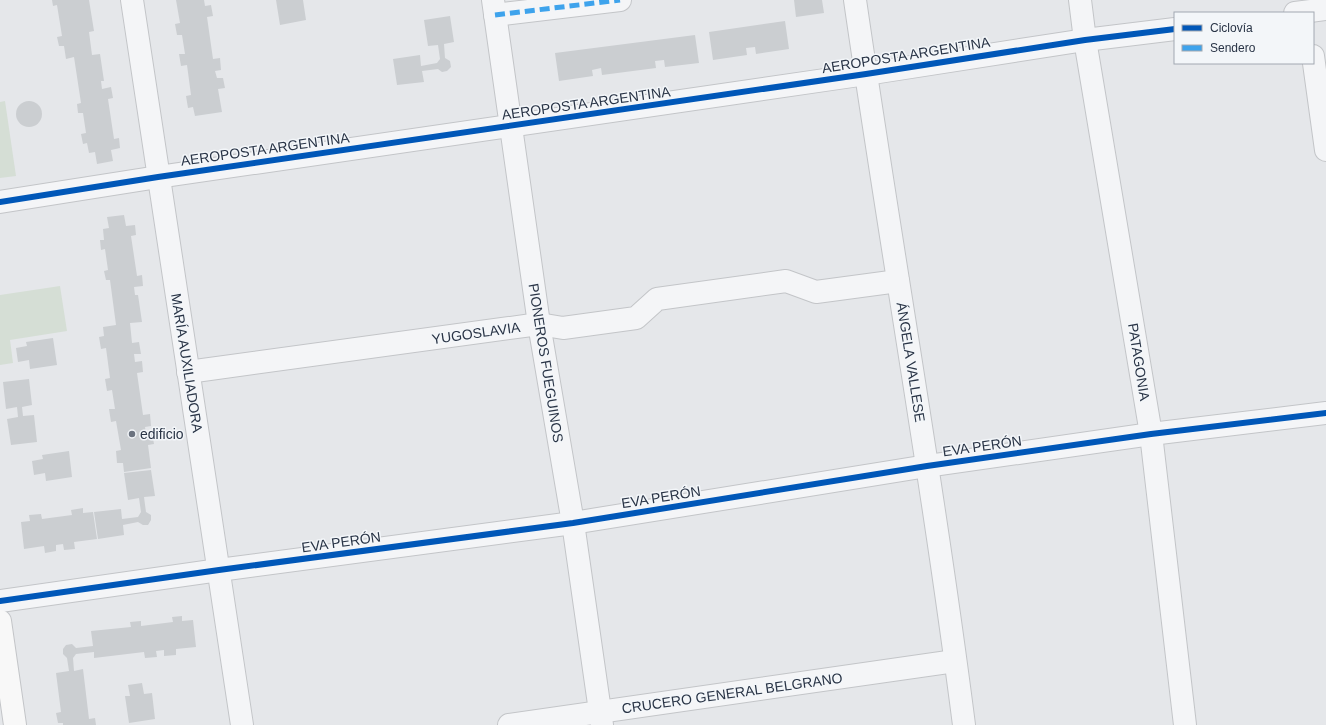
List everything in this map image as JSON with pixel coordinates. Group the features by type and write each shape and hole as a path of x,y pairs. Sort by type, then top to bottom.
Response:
{"main road":[{"path":"0,621 15,725"}],"street":[{"name":"MARÍA AUXILIADORA","path":"132,0 242,725"},
{"path":"494,7 620,0"},
{"name":"ÁNGELA VALLESE","path":"855,0 927,466 956,660 964,725"},
{"name":"PATAGONIA","path":"1080,0 1085,40 1151,434 1185,725"},
{"name":"PIONEROS FUEGUINOS","path":"494,7 539,324 573,523 601,718"},
{"name":"AEROPOSTA ARGENTINA","path":"0,202 158,177 1174,28"},
{"path":"1314,63 1326,150"},
{"name":"YUGOSLAVIA","path":"188,372 539,324 563,328 636,318 657,299 786,281 816,292 898,281"},
{"name":"EVA PERÓN","path":"0,601 573,523 927,466 1151,434 1326,413"},
{"name":"CRUCERO GENERAL BELGRANO","path":"509,725 601,718 956,660"}],"shaded area":[{"path":"5,101 16,176 0,178 0,102"},
{"path":"60,286 67,331 10,340 13,363 0,365 0,295"}],"building":[{"path":"52,0 89,0 94,31 89,32 92,55 100,54 104,81 101,81 102,89 111,87 113,98 108,99 114,139 119,138 120,148 111,150 113,161 97,164 95,152 89,153 87,143 83,144 81,134 86,133 83,113 78,113 77,104 81,103 74,57 66,59 64,46 59,46 57,37 62,36 57,5 53,6"},
{"path":"176,0 204,0 205,6 211,5 213,16 207,17 213,59 220,58 221,70 215,71 217,78 223,78 225,88 218,89 222,112 195,116 193,107 188,108 186,96 191,95 187,65 181,66 179,54 185,54 182,35 177,35 175,24 180,23"},
{"path":"276,0 303,0 306,20 280,25"},
{"path":"794,0 822,0 824,13 796,17"},
{"path":"450,16 454,42 444,44 445,58 450,61 451,67 447,71 442,72 438,69 422,71 424,82 397,85 393,59 420,55 421,66 437,63 440,59 438,45 428,46 424,20"},
{"path":"785,21 789,49 756,54 755,47 746,48 747,55 713,60 709,32"},
{"path":"695,35 699,63 665,67 664,60 655,61 656,68 602,75 601,68 592,70 593,76 559,81 555,53"},
{"path":"29,101 38,105 42,114 38,123 29,127 20,123 16,114 20,105"},
{"path":"124,215 126,226 135,225 136,235 131,236 137,276 142,275 143,286 134,287 135,295 138,295 142,322 130,323 132,343 139,342 141,354 134,354 135,362 142,361 143,372 137,373 143,415 150,414 151,426 145,427 146,434 152,433 154,444 148,445 151,468 124,472 123,463 117,463 116,451 121,450 116,421 111,422 109,409 115,409 112,390 107,391 105,379 110,378 106,348 101,349 99,337 104,336 103,327 116,325 110,280 106,280 104,271 108,270 105,249 101,250 100,240 104,240 103,229 109,228 107,217"},
{"path":"53,338 57,365 30,369 29,360 18,362 16,348 27,346 26,342"},
{"path":"29,379 32,405 22,407 23,416 34,415 37,442 11,445 7,419 18,417 17,407 6,409 3,382"},
{"path":"69,451 72,477 46,481 45,473 34,475 32,461 43,459 42,455"},
{"path":"151,470 155,496 144,497 146,512 151,515 151,520 148,525 143,525 138,522 123,525 124,535 98,539 94,512 121,509 122,519 138,517 141,512 139,498 128,500 124,473"},
{"path":"83,508 83,513 93,512 97,539 74,542 75,549 64,550 63,544 56,545 56,551 45,553 44,546 24,549 21,522 30,521 29,515 41,514 42,519 72,515 71,510"},
{"path":"182,616 182,621 193,620 196,647 176,649 176,655 164,656 164,650 156,651 157,657 145,658 144,652 94,658 94,652 76,654 73,658 74,671 83,669 89,719 95,718 96,725 63,725 63,723 58,723 56,713 61,712 56,673 69,671 67,658 63,654 63,649 66,645 72,644 76,648 93,646 91,631 131,627 130,622 141,621 141,626 173,622 172,617"},
{"path":"142,683 144,694 152,693 155,719 129,723 125,696 130,696 128,685"}],"marked path":[{"path":"495,15 620,0"}],"cycle path":[{"path":"0,202 158,177 866,74 1085,40 1174,29"},
{"path":"0,601 573,523 927,466 1151,434 1326,413"}],"place":[{"name":"edificio","path":"132,434"}]}
